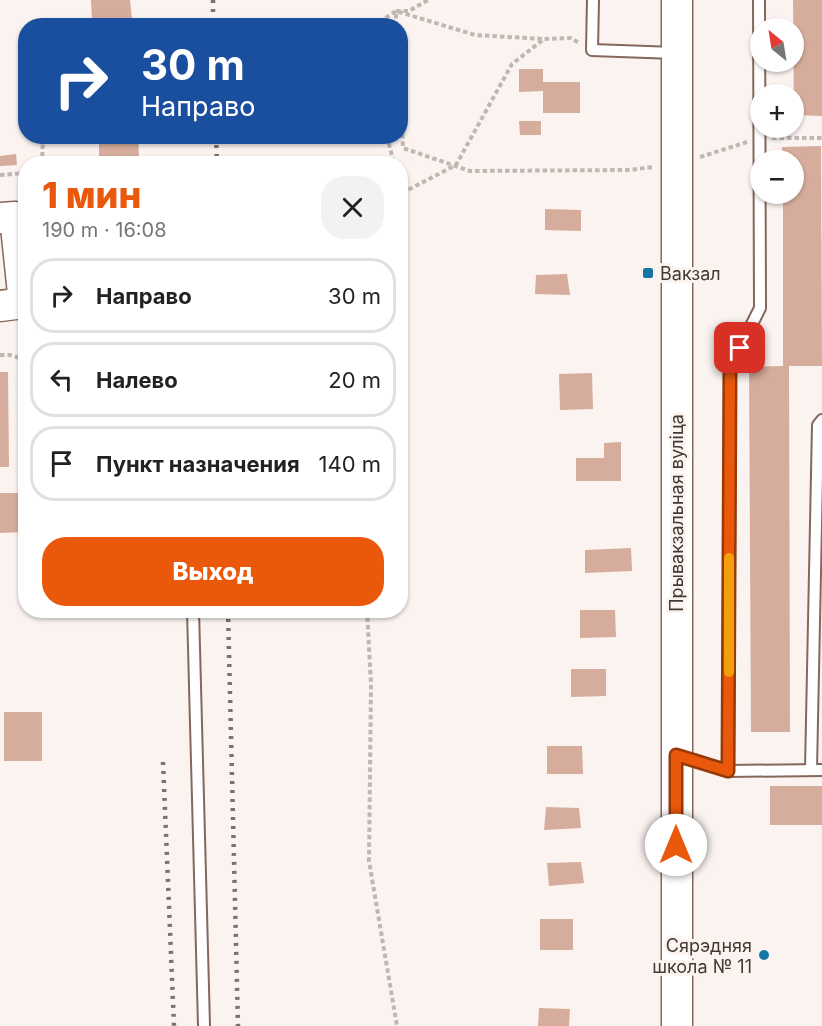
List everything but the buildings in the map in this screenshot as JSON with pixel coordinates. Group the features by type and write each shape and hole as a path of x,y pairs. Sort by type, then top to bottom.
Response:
{"street":[{"name":"Прывакзальная вуліца","path":"677,0 675,165 677,1026"},
{"path":"7,217 16,305"}],"lane":[{"path":"593,0 592,50 678,53"},
{"path":"728,771 730,368 760,308 759,0"},
{"path":"676,755 728,771 817,770 818,425 822,420"},
{"path":"193,618 204,1026"}],"path":[{"path":"385,18 396,11 409,11 428,0"},
{"path":"396,11 396,18"},
{"path":"396,11 475,35 544,39 570,38 592,50"},
{"path":"408,188 456,165 512,64 544,39"},
{"path":"403,144 403,147 470,171 627,170 675,165"},
{"path":"0,176 18,174"},
{"path":"0,355 18,358"},
{"path":"367,618 370,684 369,861 397,1026"}],"railway":[{"path":"213,0 213,18"},
{"path":"216,144 217,156"},
{"path":"228,618 238,1026"},
{"path":"163,762 174,1026"}],"slow traffic":[{"path":"729,558 729,672"}],"place":[{"name":"Вакзал","path":"648,273"},
{"name":"Сярэдняя школа № 11","path":"764,955"}],"route":[{"path":"676,845 676,755 728,771 730,368 740,348"}]}
